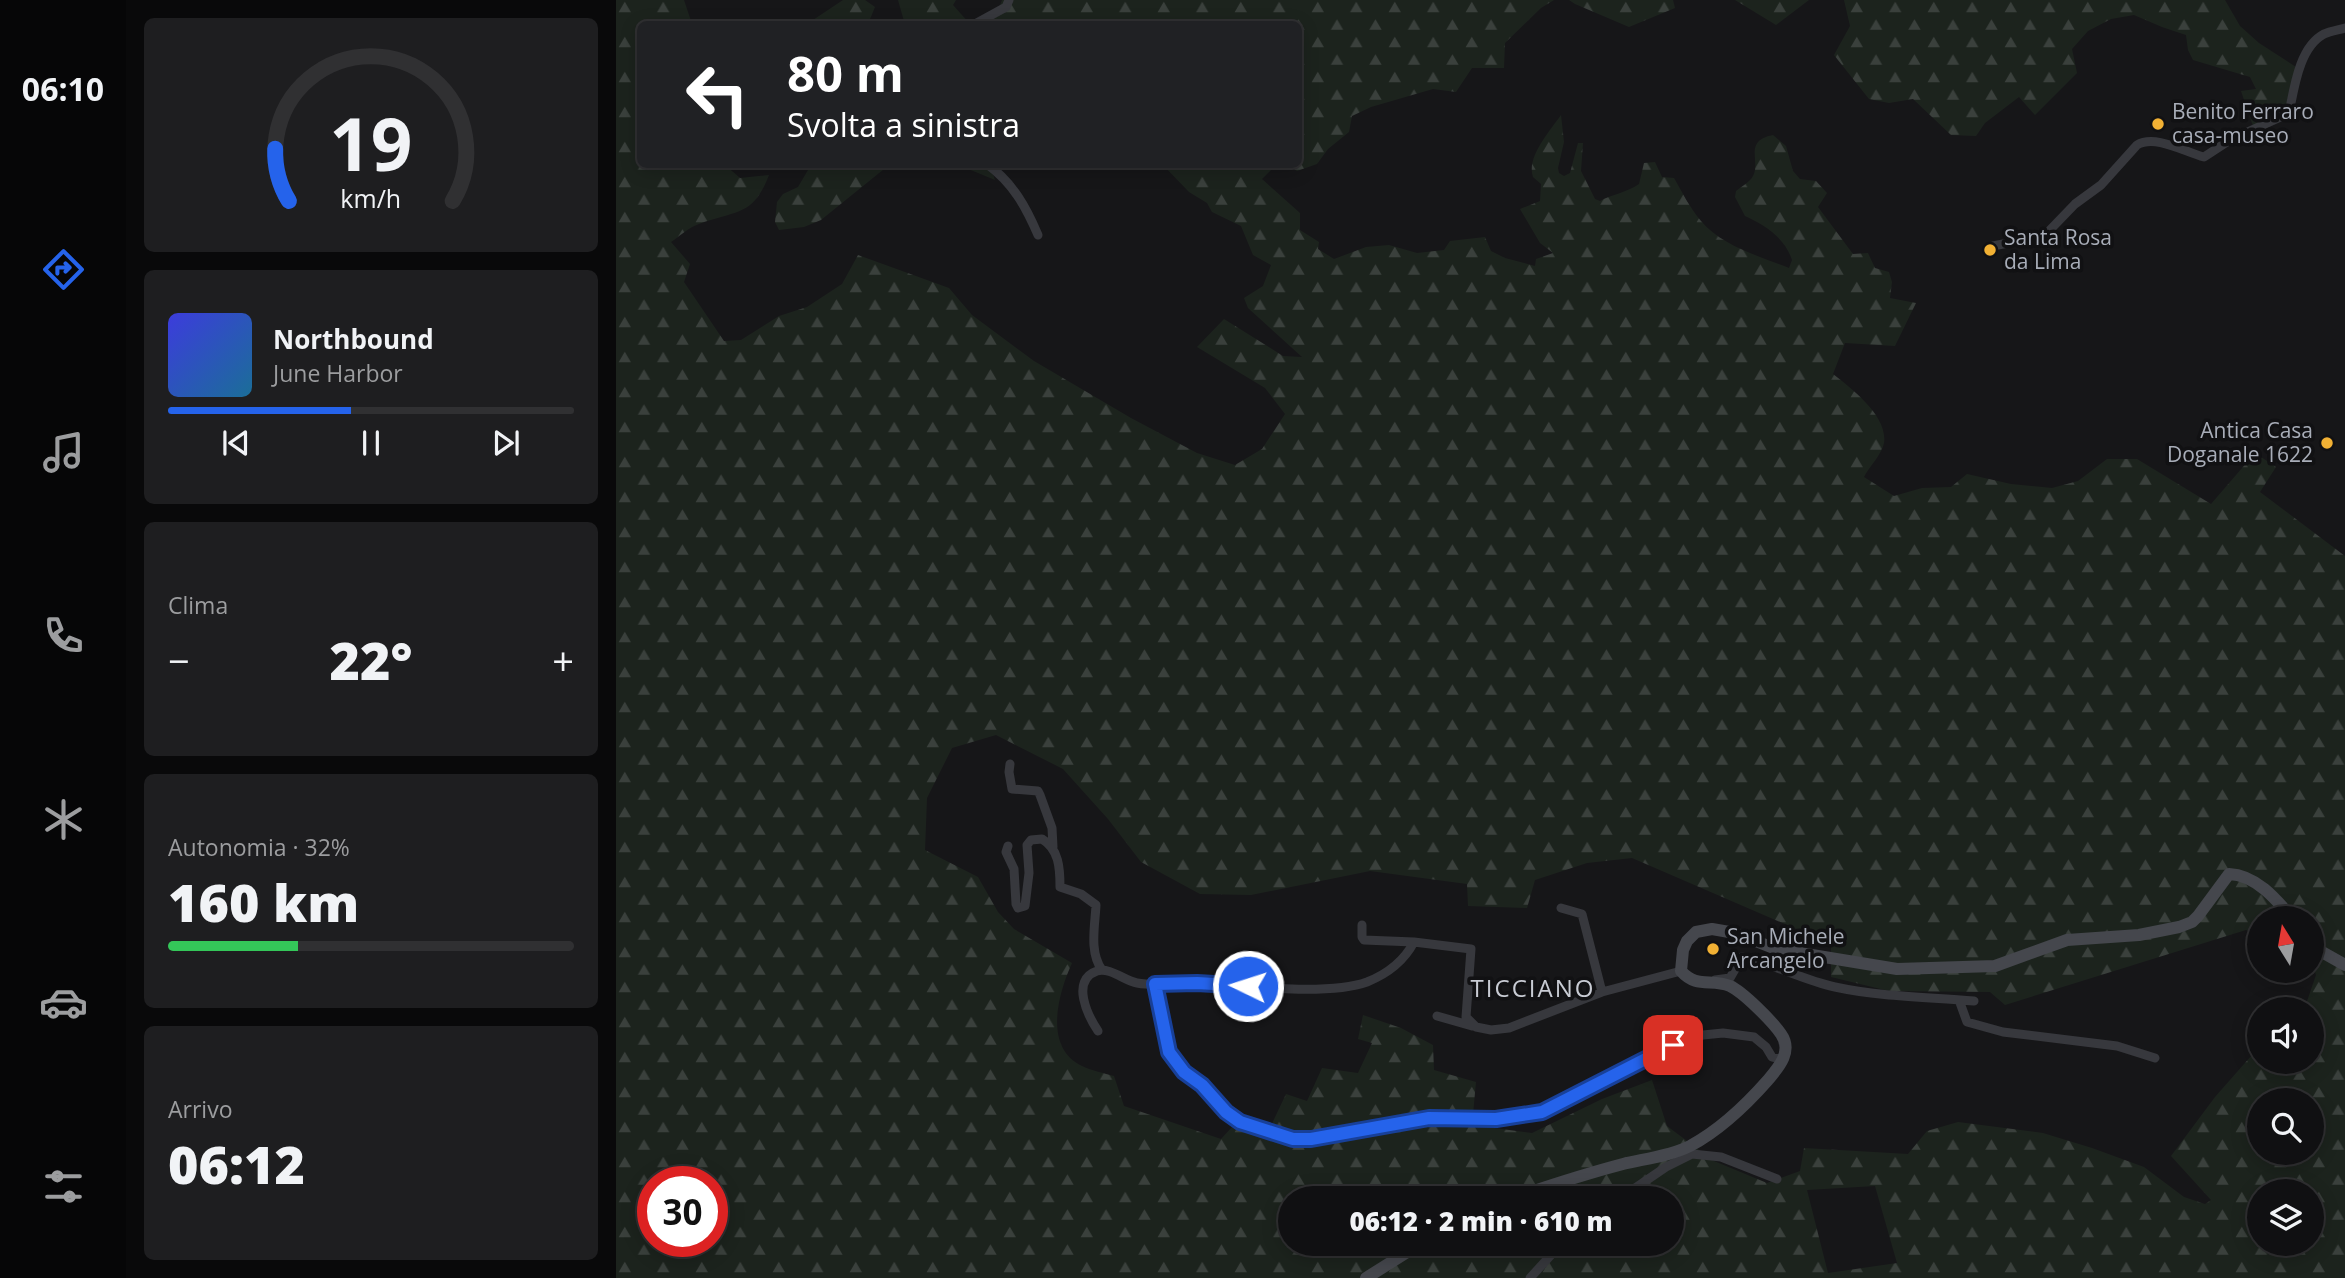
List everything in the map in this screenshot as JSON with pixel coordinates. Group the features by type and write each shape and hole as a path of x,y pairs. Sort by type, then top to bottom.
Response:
{"street":[{"path":"980,21 1006,7 1009,0"},
{"path":"1993,246 2033,238 2048,232 2075,204 2101,185 2143,141 2155,141 2204,157 2230,140 2289,113 2302,63 2311,46 2323,35 2345,28"},
{"path":"992,168 1009,182 1026,207 1038,236"},
{"path":"1010,764 1012,789 1038,791 1040,795 1052,828 1053,847 1061,878 1060,887 1081,894 1096,905 1094,950 1096,962 1102,970 1135,983 1317,988 1345,986 1366,982 1393,967 1406,958 1414,942"},
{"path":"1008,846 1006,852 1014,869 1018,908 1024,906 1029,873 1027,845 1031,840 1042,839 1053,847"},
{"path":"1638,1186 1748,1103 1783,1060 1785,1048 1782,1036 1732,987 1721,983 1689,980 1681,971 1683,950 1696,932 1712,929 1734,933 1776,949 1897,968 1995,966 2067,940 2139,935 2192,922 2228,874 2238,874 2267,891 2281,906"},
{"path":"1561,908 1582,914 1602,992"},
{"path":"1362,925 1364,940 1414,942 1471,949 1466,1017 1476,1027"},
{"path":"2324,953 2345,965"},
{"path":"1703,983 1705,979 1730,978 1742,957 1781,968 1808,980 1879,996 1974,1001"},
{"path":"1098,1031 1087,1016 1083,987 1088,977 1102,970"},
{"path":"1437,1016 1491,1030 1509,1028 1602,992 1681,971"},
{"path":"1155,984 1169,1052 1184,1072 1202,1085 1226,1112 1240,1122 1293,1139 1311,1139 1429,1118 1496,1119 1542,1112 1677,1043 1703,1035 1723,1032 1754,1037 1766,1047 1772,1057 1783,1060"},
{"path":"1959,1000 1967,1022 2003,1032 2117,1046 2155,1058"},
{"path":"1549,1186 1686,1151 1721,1157 1777,1179"},
{"path":"1366,1278 1401,1256"},
{"path":"1530,1278 1550,1256"}],"green space":[{"path":"616,0 684,0 691,21 637,21 637,168 728,168 740,178 769,175 763,189 750,205 695,225 671,242 690,264 684,282 724,341 741,340 779,316 807,307 842,284 858,255 949,288 972,315 1034,361 1197,453 1235,465 1262,449 1285,414 1265,388 1197,347 1224,319 1283,356 1302,357 1248,308 1244,298 1263,286 1271,265 1253,255 1241,226 1212,212 1207,203 1189,192 1166,168 1273,168 1262,179 1300,213 1300,230 1319,242 1318,249 1334,259 1366,247 1389,245 1417,253 1444,250 1450,241 1485,237 1491,251 1505,258 1535,266 1536,259 1553,253 1540,243 1520,209 1540,201 1541,184 1533,177 1533,161 1540,144 1561,115 1564,142 1559,173 1564,176 1570,173 1578,143 1583,143 1581,171 1595,199 1600,201 1635,187 1639,184 1644,163 1655,162 1662,177 1674,178 1693,211 1710,230 1742,249 1789,268 1792,260 1785,245 1767,228 1745,216 1735,197 1736,191 1753,176 1758,142 1773,135 1786,146 1793,171 1800,179 1816,181 1827,193 1818,207 1853,254 1868,253 1875,268 1889,272 1892,282 1890,298 1916,303 1895,346 1845,343 1833,374 1875,413 1884,433 1883,447 1864,477 1894,496 1922,488 1951,487 1967,474 2011,484 2052,488 2078,481 2107,459 2137,459 2211,504 2255,453 2276,467 2260,492 2345,556 2345,1278 616,1278","holes":["996,735 1063,769 1108,819 1141,862 1200,894 1251,895 1370,871 1467,884 1468,906 1527,908 1535,880 1587,863 1632,858 1831,944 1831,977 1889,991 1990,992 2005,1005 2247,930 2247,906 2324,906 2324,984 2313,984 2308,997 2324,997 2324,1074 2247,1074 2247,1061 2215,1097 2171,1156 2211,1200 2205,1204 2184,1197 2144,1167 2092,1148 2043,1133 1958,1122 1927,1131 1908,1154 1804,1148 1800,1171 1767,1183 1714,1161 1667,1126 1652,1080 1602,1099 1532,1133 1472,1125 1476,1082 1434,1070 1433,1045 1401,1028 1363,1015 1358,1039 1372,1043 1358,1073 1322,1068 1307,1101 1286,1094 1267,1134 1232,1127 1221,1139 1124,1106 1114,1076 1086,1068 1070,1057 1062,1046 1057,1019 1062,990 1072,963 1014,929 998,912 978,877 925,850 927,798 952,748","1875,1186 1897,1263 1828,1273 1807,1190"]},
{"path":"843,0 865,0 875,7 869,21 812,21"},
{"path":"898,0 956,0 953,5 967,21 904,21"},
{"path":"1002,0 1554,0 1541,8 1505,43 1504,68 1472,68 1456,92 1433,89 1371,107 1352,116 1349,132 1328,149 1317,164 1297,171 1292,168 1302,168 1302,21 973,21 999,8"},
{"path":"1569,0 1673,0 1675,8 1629,27"},
{"path":"1735,0 1809,0 1776,25"},
{"path":"1844,0 2225,0 2240,26 2259,43 2296,67 2284,113 2253,126 2241,91 2256,89 2250,77 2193,60 2188,50 2186,35 2134,15 2111,19 2088,31 2072,49 2077,73 2035,115 2019,97 1985,123 1976,136 1951,135 1913,99 1889,103 1869,99 1834,55 1850,26"},
{"path":"809,168 885,168 821,220 804,227 779,230 775,222 777,202 783,194 798,187"},
{"path":"966,168 991,168 995,180"}],"place":[{"name":"Benito Ferraro casa-museo","path":"2158,124"},
{"name":"Santa Rosa da Lima","path":"1990,250"},
{"name":"Antica Casa Doganale 1622","path":"2327,443"},
{"name":"San Michele Arcangelo","path":"1713,949"}],"district":[{"name":"TICCIANO","path":"1533,989"}],"route":[{"path":"1248,986 1155,984 1164,1035 1169,1052 1184,1072 1202,1085 1226,1112 1240,1122 1293,1139 1311,1139 1429,1118 1496,1119 1542,1112 1673,1045"}]}
